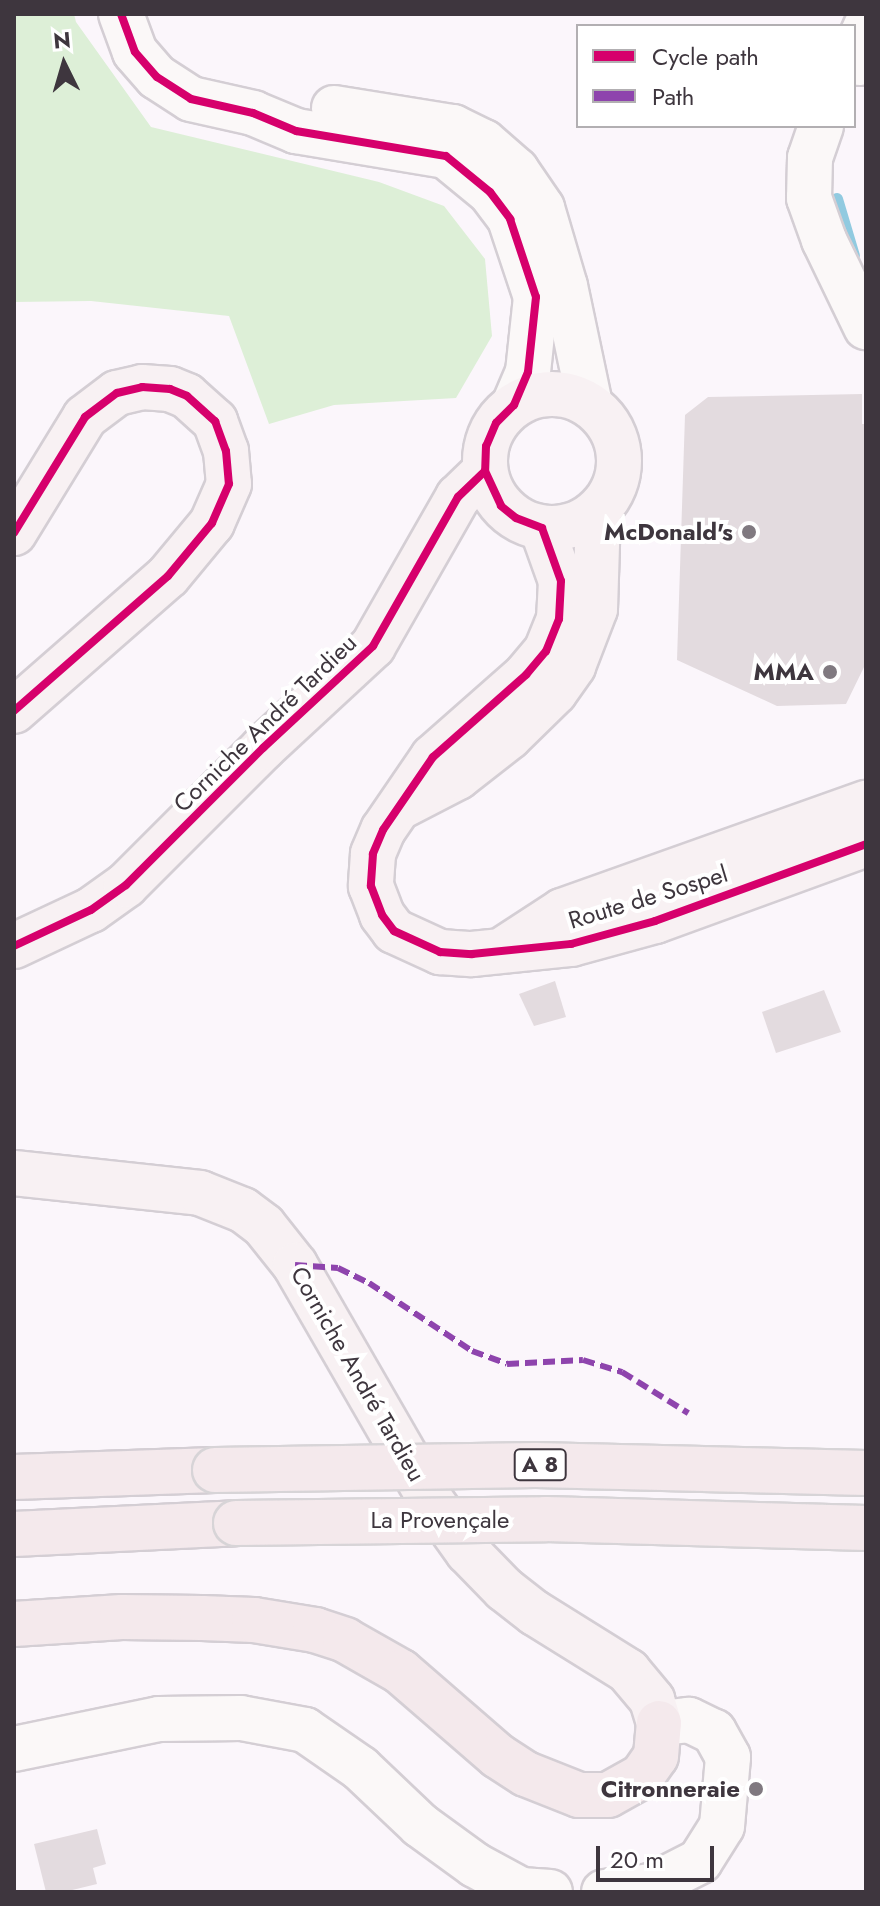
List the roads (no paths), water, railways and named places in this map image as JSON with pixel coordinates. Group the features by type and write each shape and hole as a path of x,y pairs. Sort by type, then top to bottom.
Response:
{"highway":[{"name":"A 8","path":"14,1477 536,1465 866,1473"},
{"name":"La Provençale","path":"14,1534 236,1523 546,1519 866,1528"},
{"path":"14,1624 122,1617 202,1618 254,1620 315,1630 345,1640 390,1665 427,1692 498,1756 526,1774 579,1795 608,1795 642,1776 656,1756 659,1723"}],"main road":[{"path":"121,14 135,52 157,77 191,99 253,113 296,131 446,156 490,192 510,219 536,297 528,372 514,405"},
{"path":"253,113 297,103 453,127 484,142 516,170 542,208 565,286 590,405"},
{"path":"820,128 810,158 809,198 824,240 866,327"},
{"path":"14,533 85,417 117,393 142,387 170,389 187,396 215,421 226,451 229,484 212,523 168,576 14,711"},
{"path":"435,538 529,523 562,528 581,522 598,511 612,492 620,468 618,444 608,422 590,405 552,393 532,396 514,405 496,423 486,446 485,471 501,506 529,523"},
{"name":"Corniche André Tardieu","path":"14,946 91,910 126,885 263,748 373,646 458,497 485,471"},
{"name":"Route de Sospel","path":"402,806 458,777 509,737 555,692 573,666 595,609 598,511"},
{"name":"Route de Sospel","path":"529,523 561,581 559,619 546,651 526,675 433,757 383,830 373,854 371,886 382,915 394,931 440,952 571,944 655,921 866,844"},
{"name":"Route de Sospel","path":"502,950 562,911 866,803"},
{"name":"Corniche André Tardieu","path":"14,1173 200,1193 243,1210 264,1226 295,1265 430,1499 468,1552 504,1589 535,1613 628,1671 652,1700 659,1723"},
{"path":"14,1749 159,1719 241,1718 305,1730 360,1768 420,1825 475,1865 521,1890 550,1892"},
{"path":"604,1892 651,1886 700,1861 722,1826 728,1757 714,1732 689,1720 659,1723"}],"waterway":[{"path":"837,199 854,256"}],"place":[{"name":"McDonald's","path":"749,532"},
{"name":"MMA","path":"830,672"},
{"name":"Citronneraie","path":"756,1789"}]}
